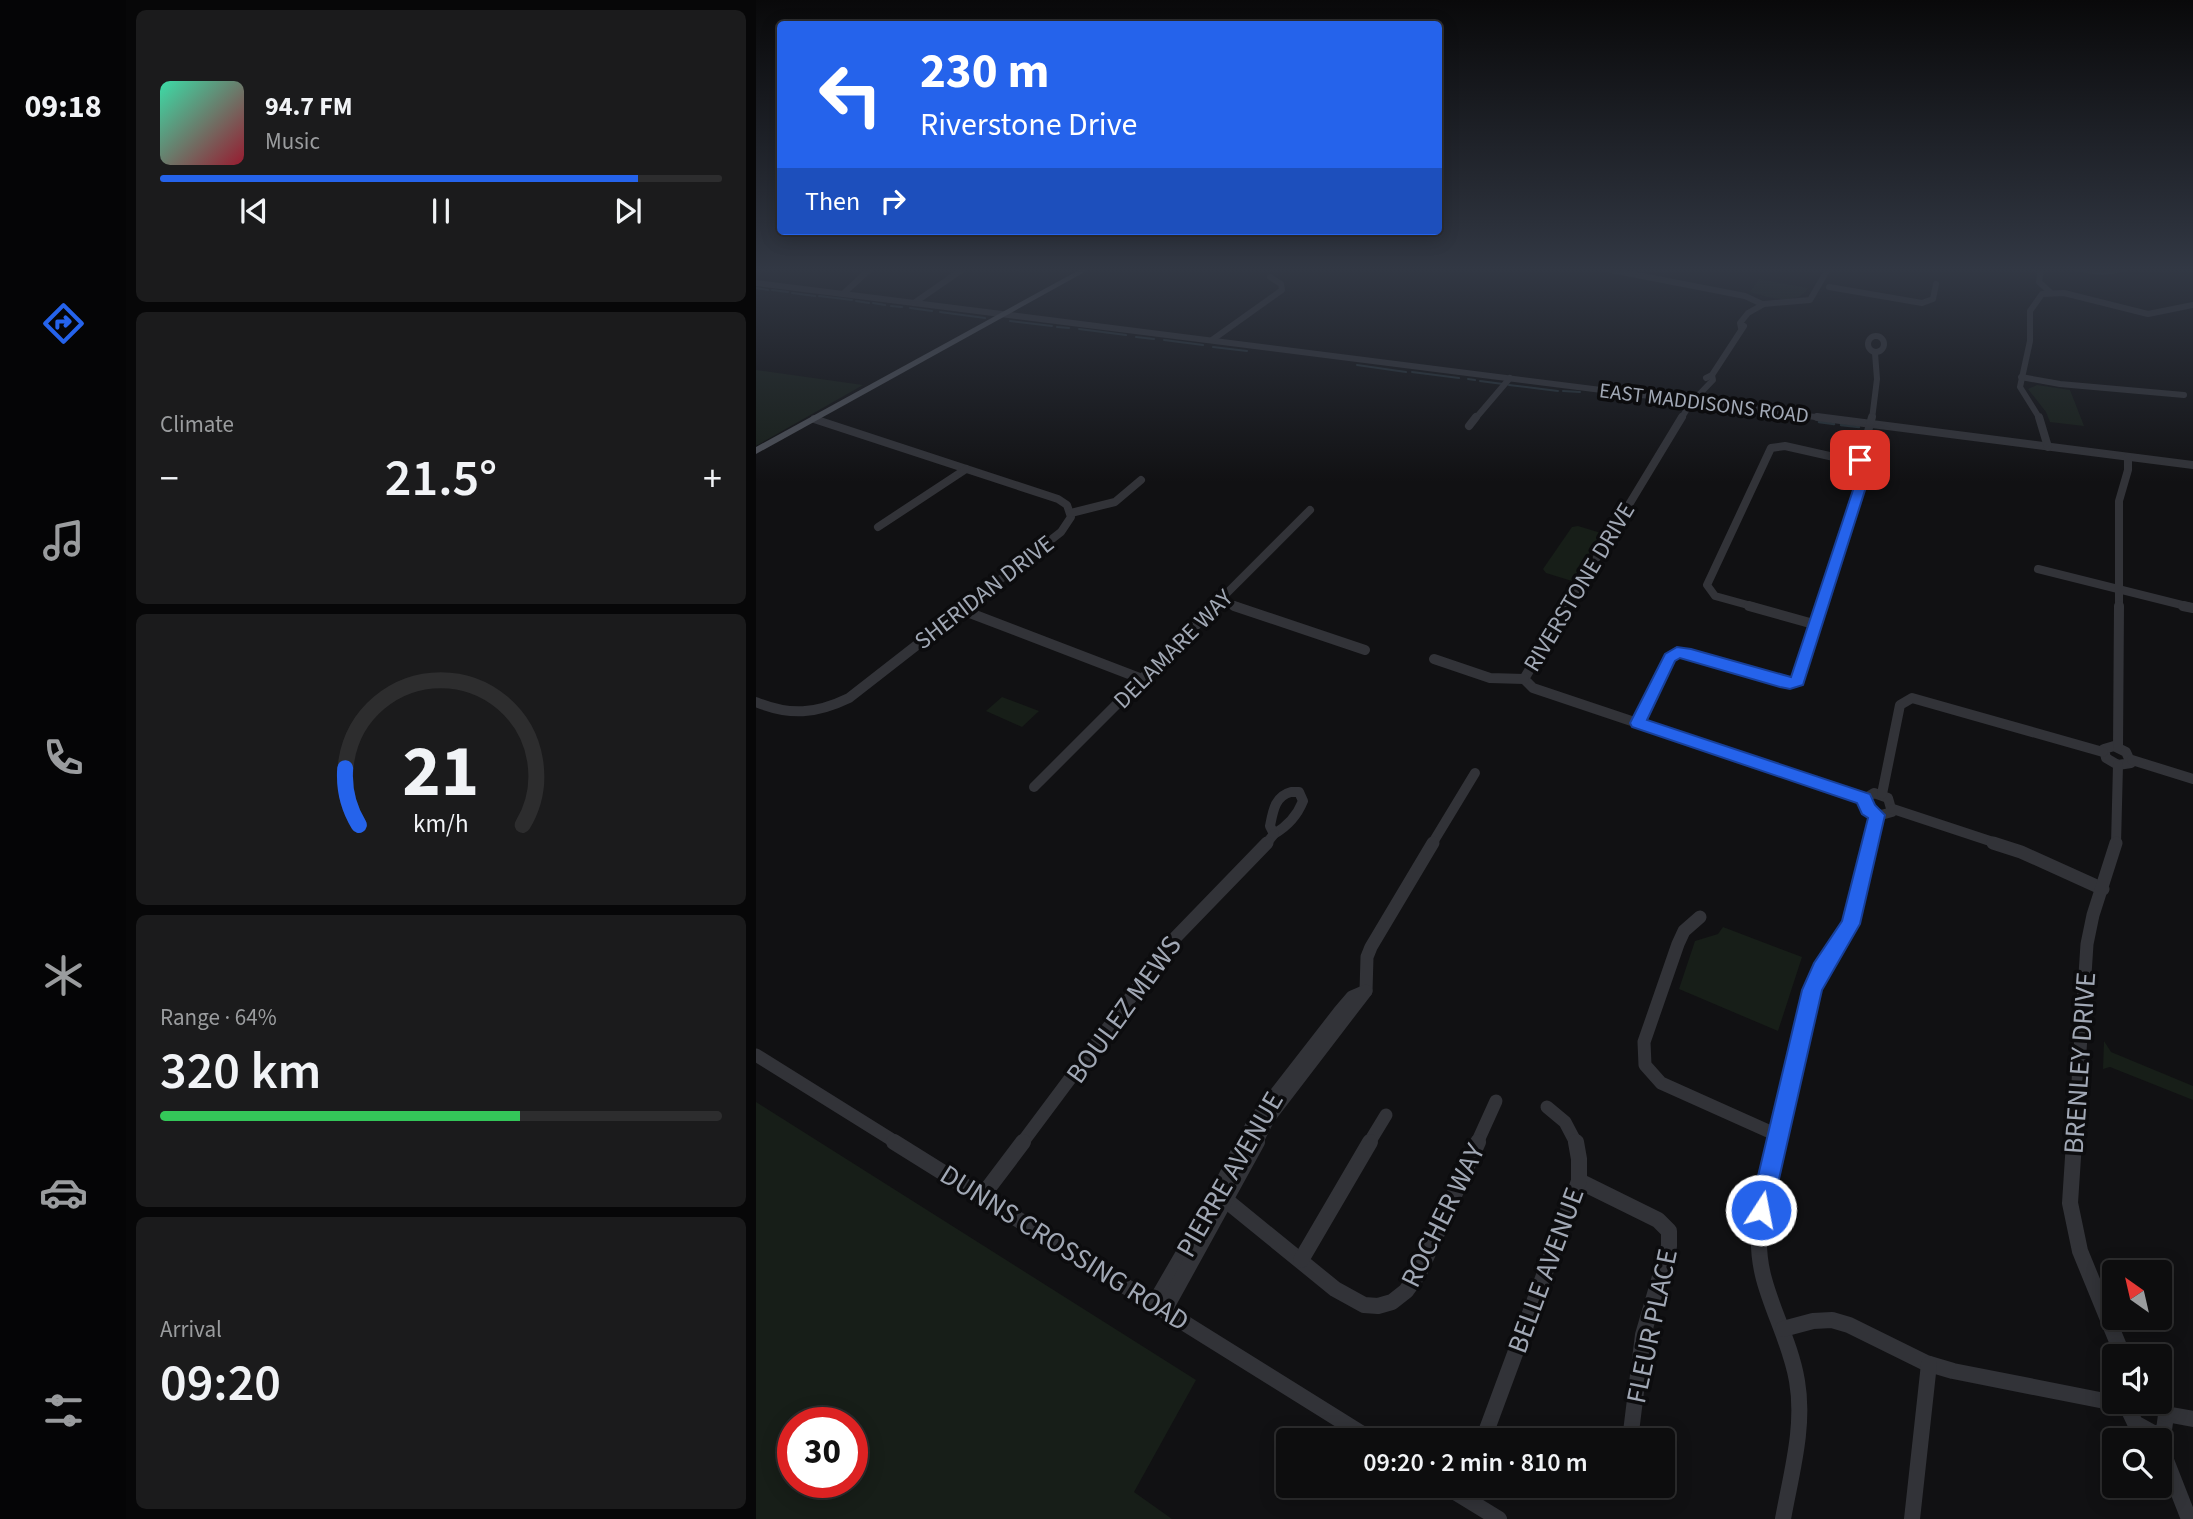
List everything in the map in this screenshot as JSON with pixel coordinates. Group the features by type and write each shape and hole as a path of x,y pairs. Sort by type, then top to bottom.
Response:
{"main road":[{"path":"756,451 957,340"}],"street":[{"name":"EAST MADDISONS ROAD","path":"1203,340 2193,465"},
{"name":"RIVERSTONE DRIVE","path":"1733,340 1727,356 1712,375 1713,380 1694,402 1524,679 1533,688 1864,799"},
{"path":"2030,340 2020,390 2036,410 2048,447"},
{"path":"1856,462 1861,458 1871,424 1878,375 1875,353"},
{"path":"2021,377 2060,384 2184,395"},
{"path":"1469,426 1510,378"},
{"name":"SHERIDAN DRIVE","path":"756,702 776,711 794,714 817,711 839,703 1061,532 1069,522 1071,513 1067,505 1058,499 814,419"},
{"path":"1638,723 1674,653 1685,652 1780,682 1794,683 1800,677 1817,625 1862,481 1863,469 1856,462 1783,446 1771,448 1707,585 1715,596 1817,625"},
{"path":"2118,747 2119,495 2128,476 2128,457"},
{"path":"878,527 965,469"},
{"path":"1071,513 1115,502 1141,480"},
{"name":"DELAMARE WAY","path":"1034,787 1310,510"},
{"path":"2038,569 2193,608"},
{"path":"1221,601 1365,650"},
{"path":"962,610 1142,679"},
{"path":"1434,659 1494,679 1524,679"},
{"path":"1882,794 1900,705 1912,698 2103,751 2109,761 2118,765 2129,765 2132,760"},
{"path":"2103,751 2106,747 2118,747 2130,754 2132,760"},
{"path":"2132,760 2193,779"},
{"name":"BRENLEY DRIVE","path":"2118,765 2116,848 2087,944 2070,1203 2080,1251 2118,1344"},
{"name":"PIERRE AVENUE","path":"1160,1306 1268,1119 1363,998 1366,991 1367,957 1371,947 1475,774"},
{"path":"1871,793 1882,794 1892,802 1893,809 1889,814 1877,815 1868,810 1864,799 1871,793"},
{"path":"1893,809 2021,852 2103,889"},
{"path":"1783,1519 1799,1418 1797,1382 1783,1329 1767,1289 1758,1248 1763,1193 1812,990 1821,969 1850,924 1877,815"},
{"name":"BOULEZ MEWS","path":"984,1195 1162,955 1196,914 1252,861 1274,834"},
{"path":"1700,917 1684,931 1678,944 1644,1042 1645,1065 1661,1083 1777,1135"},
{"name":"DUNNS CROSSING ROAD","path":"756,1055 1353,1428"},
{"name":"ROCHER WAY","path":"1222,1197 1250,1217 1328,1285 1356,1303 1370,1307 1384,1306 1398,1300 1409,1290 1419,1273 1496,1101"},
{"name":"BELLE AVENUE","path":"1487,1428 1579,1181 1581,1151 1564,1120 1547,1107"},
{"path":"1301,1260 1386,1115"},
{"name":"FLEUR PLACE","path":"1579,1181 1658,1220 1669,1231 1669,1246 1643,1335 1631,1428"},
{"path":"1783,1329 1813,1321 1832,1320 1929,1364 1952,1371 2102,1400"},
{"path":"1913,1519 1929,1364"},
{"path":"2172,1411 2193,1419"},
{"path":"2131,1414 2141,1428"},
{"path":"2172,1477 2189,1519"},
{"path":"1473,1498 1499,1519"}],"shaded area":[{"path":"756,370 863,385 756,446"},
{"path":"2037,385 2070,390 2084,426 2050,422 2046,412 2028,389"},
{"path":"1578,526 1601,533 1572,581 1546,573 1543,569 1572,527"},
{"path":"1002,697 1039,711 1022,727 986,711"},
{"path":"1723,927 1802,957 1778,1031 1679,989 1695,941 1718,934"},
{"path":"2104,1041 2111,1052 2193,1086 2193,1100 2110,1067 2103,1069"},
{"path":"756,1102 1196,1380 1134,1492 1172,1519 756,1519"}],"waterway":[{"path":"1164,340 1203,345"},
{"path":"1213,347 1247,351"},
{"path":"1357,365 1406,372"},
{"path":"1412,372 1459,378"},
{"path":"1468,379 1475,380"},
{"path":"1480,381 1503,384"},
{"path":"1509,385 1558,391"},
{"path":"1563,391 1580,392"},
{"path":"1705,407 1722,410"},
{"path":"1734,411 1746,413"},
{"path":"1753,414 1766,415"},
{"path":"1773,416 1784,418 1780,417"},
{"path":"1819,422 1834,424"},
{"path":"1841,425 1859,427"}],"route":[{"path":"1761,1210 1812,990 1826,960 1840,943 1850,924 1877,815 1868,810 1864,799 1638,723 1670,658 1677,652 1685,652 1780,682 1798,681 1863,477 1863,469 1856,462 1860,460"}]}
